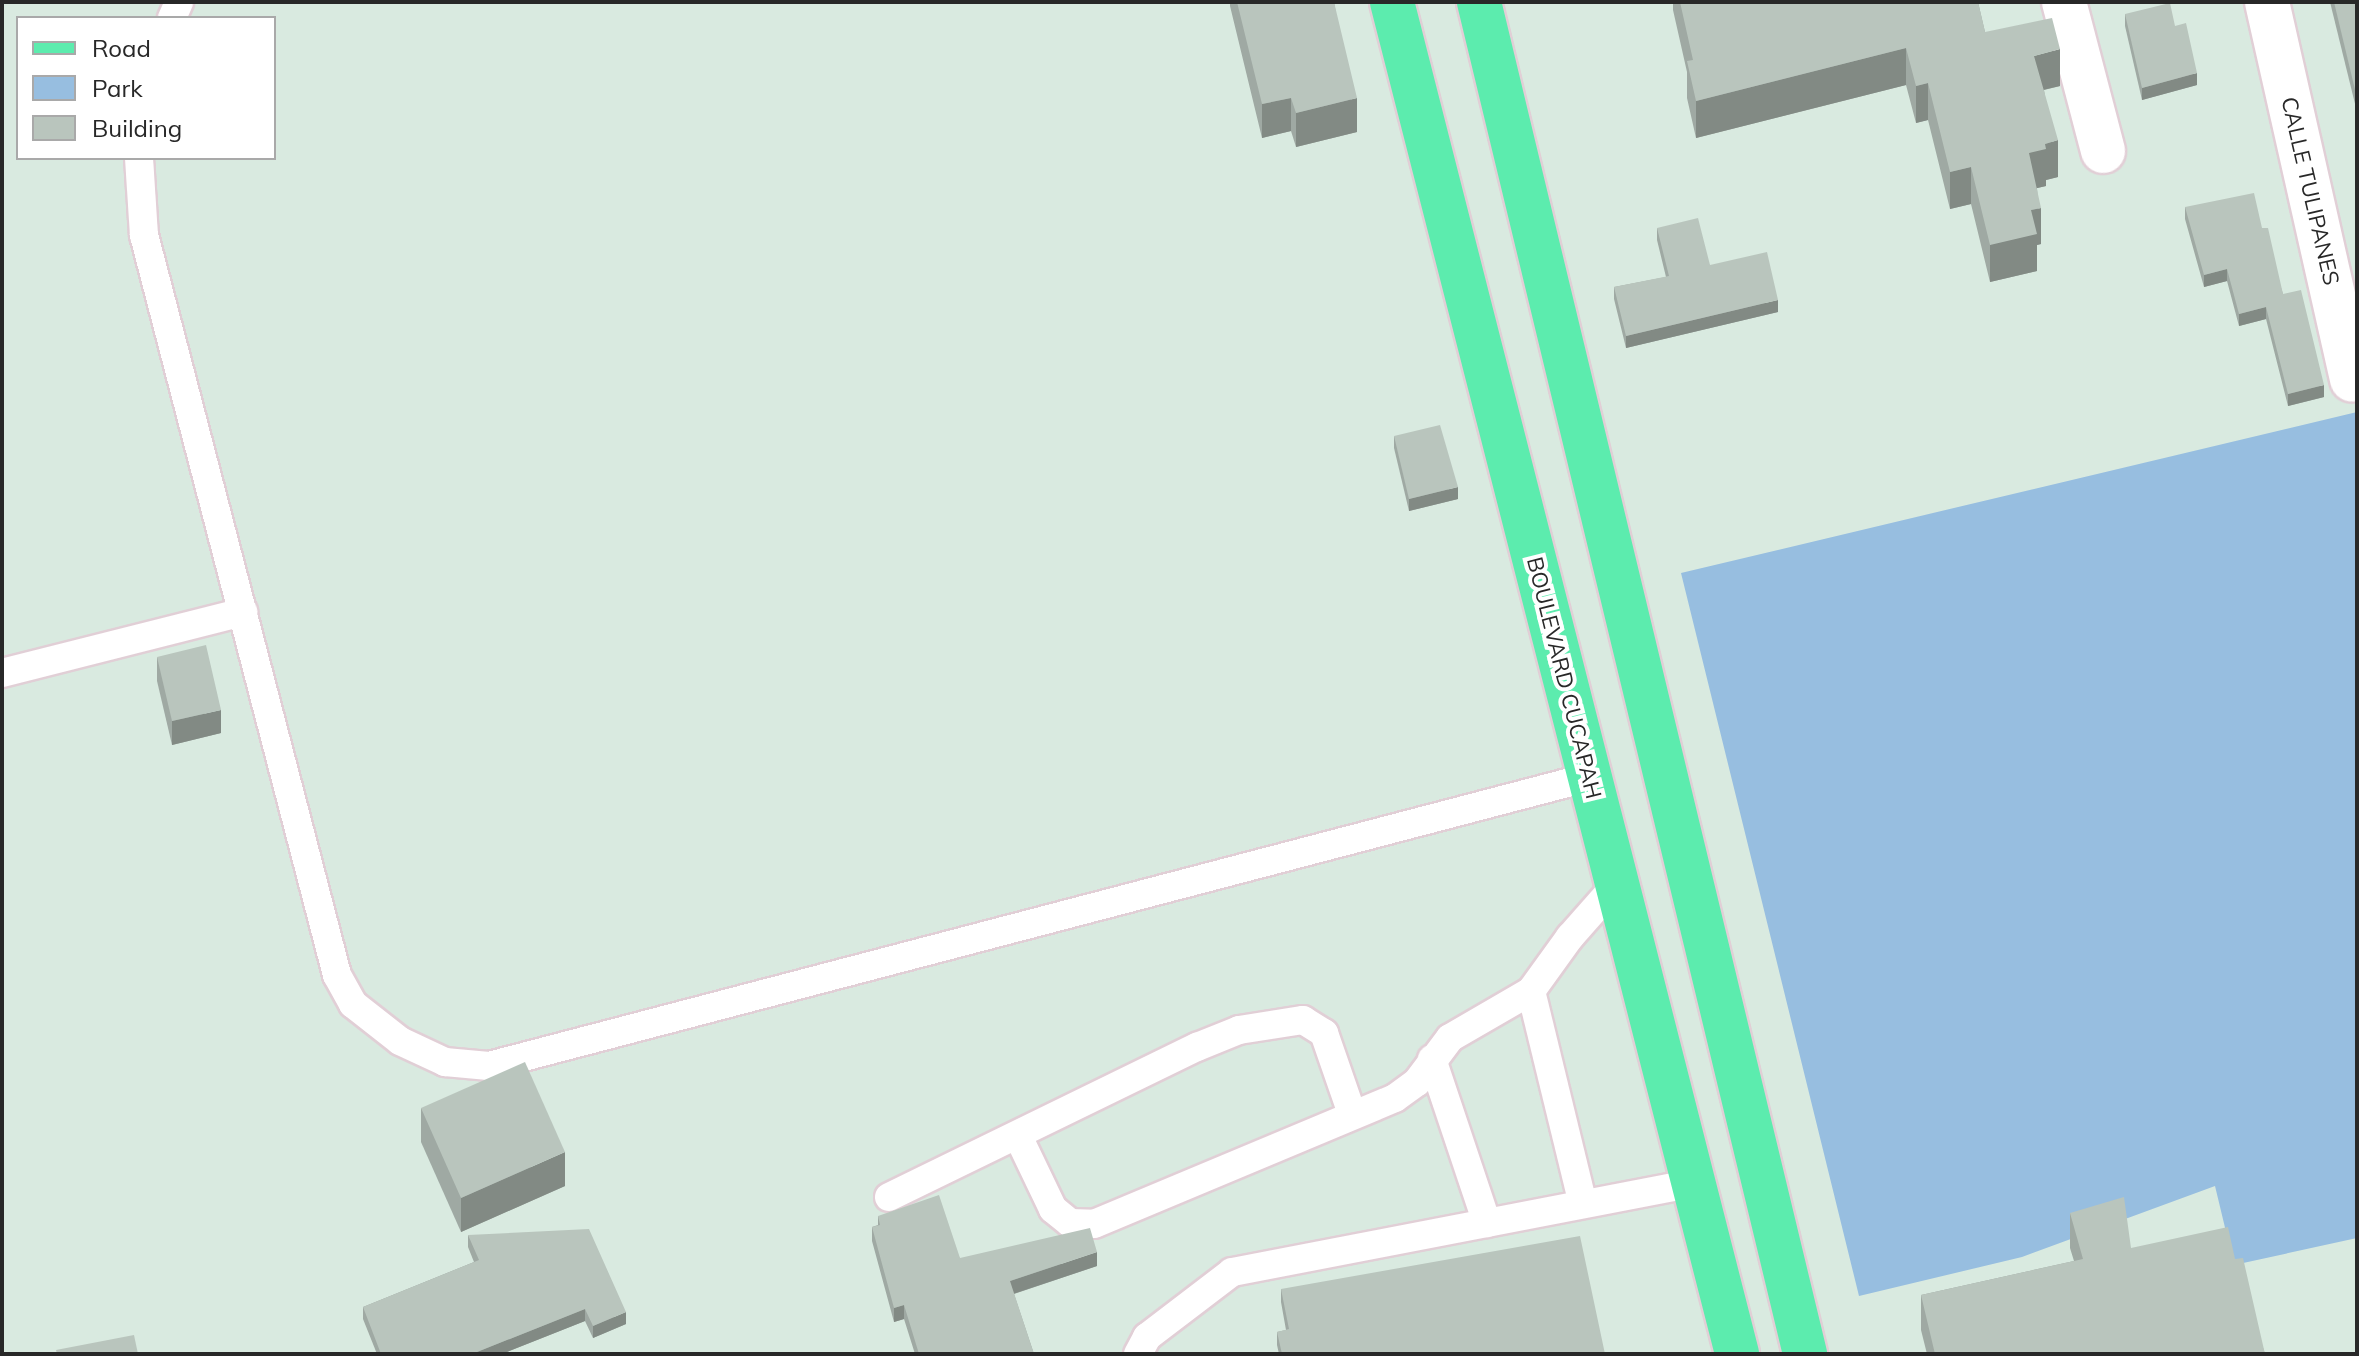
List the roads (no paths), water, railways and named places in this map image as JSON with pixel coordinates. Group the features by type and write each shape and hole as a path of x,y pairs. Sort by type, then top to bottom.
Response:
{"main road":[{"name":"BOULEVARD CUCAPAH","path":"1392,2 1590,777 1615,886 1737,1354"},
{"path":"1479,2 1805,1354"}],"street":[{"path":"2064,2 2103,151"},
{"name":"CALLE TULIPANES","path":"2267,2 2352,380"}],"lane":[{"path":"139,160 144,235 337,975 353,1004 400,1041 445,1062 489,1066 1590,777"},
{"path":"2,673 243,612"},
{"path":"1018,1136 1053,1209 1070,1223 1094,1224 1395,1098 1417,1082 1450,1038 1531,991 1570,937 1615,886"},
{"path":"1531,991 1583,1204"},
{"path":"889,1197 1197,1047 1239,1030 1303,1020 1324,1033 1352,1114"},
{"path":"1432,1059 1487,1223"},
{"path":"1138,1354 1147,1337 1232,1272 1694,1183"}]}
